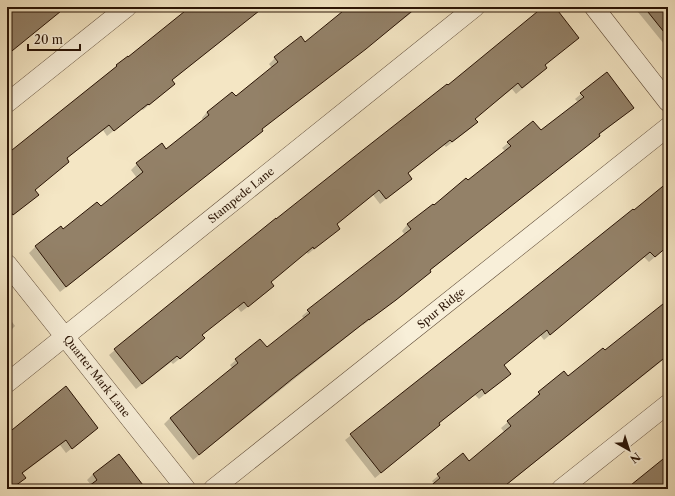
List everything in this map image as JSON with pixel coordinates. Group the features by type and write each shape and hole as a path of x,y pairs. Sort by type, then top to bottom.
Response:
{"street":[{"path":"7,103 127,7"},
{"name":"Stampede Lane","path":"7,383 475,7"},
{"path":"594,7 668,102"},
{"name":"Spur Ridge","path":"213,489 668,127"},
{"name":"Quarter Mark Lane","path":"7,264 186,489"},
{"path":"561,489 668,404"}],"building":[{"path":"7,7 66,7 7,55"},
{"path":"190,7 264,7 172,80 175,84 149,105 148,104 114,131 109,125 67,158 69,162 35,190 39,195 13,215 7,207 7,154"},
{"path":"348,7 417,7 366,49 262,129 263,131 66,287 35,246 61,226 63,229 97,202 101,206 143,172 136,163 162,143 166,149 209,115 207,112 232,92 236,96 278,62 274,57 301,36 305,42"},
{"path":"543,7 555,7 579,38 545,65 547,68 522,88 518,83 475,119 478,122 452,142 450,140 408,173 412,179 386,199 379,190 337,224 340,229 314,249 313,247 271,282 274,286 248,307 244,302 202,335 205,338 180,359 177,356 142,384 114,349 276,218 447,84 448,85"},
{"path":"644,7 668,7 668,37"},
{"path":"607,72 634,108 599,134 600,136 430,270 431,272 396,300 369,319 292,379 199,455 170,418 238,363 235,359 260,339 267,347 310,313 307,310 411,229 407,224 433,204 434,205 466,178 468,180 511,146 507,142 533,121 541,130 584,97 580,93"},
{"path":"668,182 668,246 655,257 650,252 550,335 547,330 504,365 511,374 485,394 482,389 439,423 440,425 381,473 350,434"},
{"path":"668,300 668,355 501,489 427,489 440,478 437,474 463,453 469,461 511,426 507,421 540,394 538,392 564,371 568,376 603,348 605,350"},
{"path":"66,386 98,428 72,449 66,440 22,473 26,478 11,489 7,489 7,434"},
{"path":"119,454 146,489 85,489 97,480 93,474"},
{"path":"668,455 668,489 626,489"}]}
